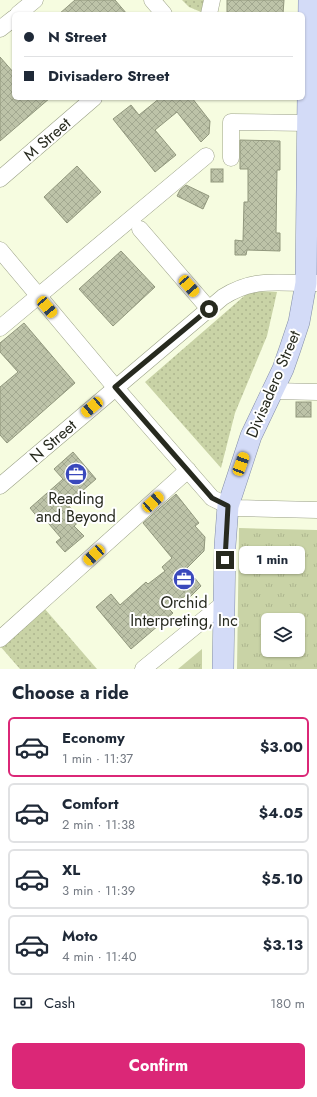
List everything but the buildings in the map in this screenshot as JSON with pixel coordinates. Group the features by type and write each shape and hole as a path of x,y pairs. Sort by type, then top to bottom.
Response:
{"main road":[{"name":"Divisadero Street","path":"223,669 228,506 251,436 283,369 311,283 308,123 310,39 309,0"}],"street":[{"path":"20,12 35,0"},
{"path":"152,0 162,12"},
{"path":"209,12 212,0"},
{"path":"0,29 12,20"},
{"name":"M Street","path":"0,179 92,100"},
{"path":"231,158 231,122 308,123"},
{"path":"0,328 206,156"},
{"path":"140,229 209,309"},
{"path":"0,250 37,296 212,498 228,506 248,509 317,510"},
{"name":"N Street","path":"0,486 223,297 243,286 265,282 311,283"},
{"path":"273,391 317,392"},
{"path":"0,639 188,470"},
{"path":"144,669 224,603"}],"green space":[{"path":"182,0 204,0 201,12 189,7"},
{"path":"250,291 277,292 267,336 235,413 221,468 145,382"},
{"path":"239,528 317,530 317,669 237,669"},
{"path":"44,608 97,669 20,669 0,646"},
{"path":"202,649 202,669 178,669"}],"place":[{"name":"Reading and Beyond","path":"76,474"},
{"name":"Orchid Interpreting, Inc","path":"184,579"}],"route":[{"path":"209,309 115,387 212,498 228,506 225,560"}]}
